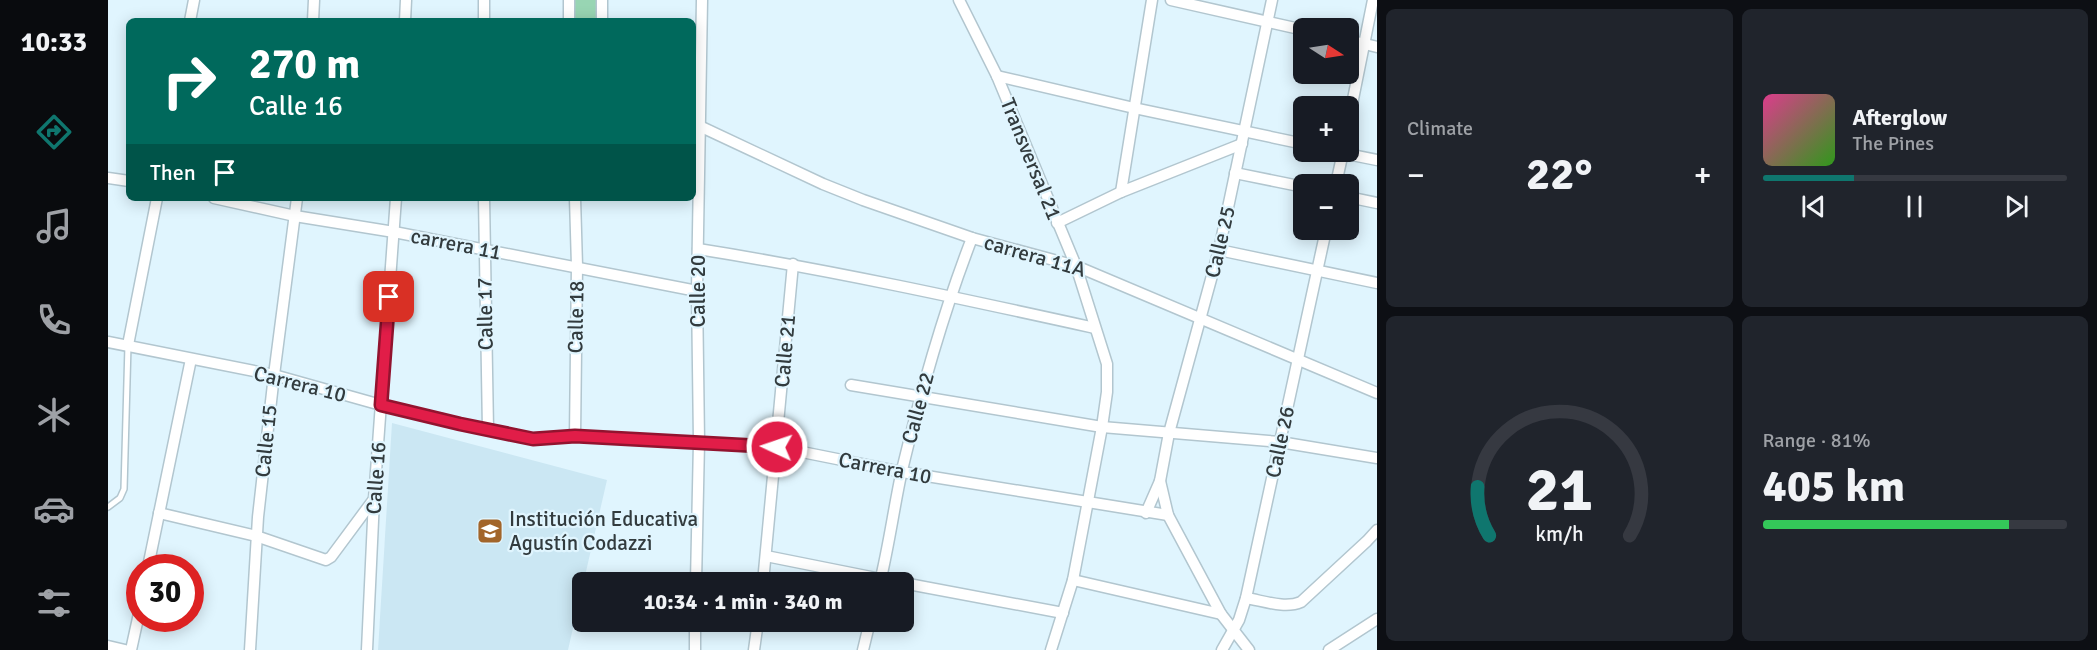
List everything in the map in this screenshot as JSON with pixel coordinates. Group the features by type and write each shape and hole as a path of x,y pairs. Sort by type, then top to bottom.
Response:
{"street":[{"path":"191,18 194,0"},
{"path":"313,18 314,0"},
{"path":"405,18 406,0"},
{"path":"484,0 484,18"},
{"path":"569,0 569,18"},
{"path":"602,0 602,18"},
{"name":"Calle 20","path":"696,572 699,442 697,124 702,0"},
{"name":"Transversal 21","path":"959,0 997,76 1076,266 1107,364 1107,392 1102,427 1073,580 1054,649"},
{"path":"1121,192 1152,0"},
{"path":"1171,0 1293,28"},
{"name":"Calle 25","path":"1146,513 1160,482 1169,433 1219,250 1272,0"},
{"path":"1354,96 1373,0"},
{"path":"1359,43 1377,47"},
{"path":"997,76 1293,142"},
{"name":"carrera 11A","path":"697,124 823,184 863,200 972,238 1076,266 1377,393"},
{"path":"1057,223 1121,192 1242,144"},
{"path":"1359,156 1377,160"},
{"path":"1235,173 1293,185"},
{"path":"108,178 126,181"},
{"path":"1359,199 1377,203"},
{"path":"128,345 156,201"},
{"name":"carrera 11","path":"228,201 295,216 577,266 697,291"},
{"name":"Calle 15","path":"250,650 256,536 297,201"},
{"name":"Calle 16","path":"367,650 374,499 396,201"},
{"name":"Calle 17","path":"484,201 488,430"},
{"name":"Calle 18","path":"575,201 577,266 575,436"},
{"name":"Calle 22","path":"883,572 902,472 920,398 950,296 972,238"},
{"name":"Calle 26","path":"1222,650 1234,630 1246,598 1324,240"},
{"path":"698,249 793,264 1095,328"},
{"path":"1219,250 1377,283"},
{"name":"Calle 21","path":"764,572 793,264"},
{"name":"Carrera 10","path":"108,342 274,375 381,405 533,439 575,436 777,447 902,472 1168,515"},
{"path":"151,554 191,359"},
{"path":"851,385 1102,427 1280,442 1377,458"},
{"name":"Calle 25","path":"1160,482 1168,515 1221,614 1249,650"},
{"path":"159,513 256,536 326,560 331,557 374,499"},
{"path":"1246,598 1285,605 1301,602 1377,530"},
{"path":"766,556 840,572"},
{"path":"1073,580 1221,614"},
{"path":"914,585 1063,613"},
{"path":"1329,650 1377,619"},
{"path":"131,650 135,632"},
{"path":"695,632 695,650"},
{"path":"756,650 757,632"},
{"path":"863,650 867,632"},
{"path":"1343,641 1351,650"},
{"path":"108,646 125,650"}],"lane":[{"path":"108,507 120,498 124,489 128,345"}],"shaded area":[{"name":"Institución Educativa Agustín Codazzi","path":"392,423 607,480 586,572 572,572 572,632 568,650 378,650"}],"green space":[{"path":"572,0 599,0 599,18 572,18"}],"place":[{"name":"Institución Educativa Agustín Codazzi","path":"490,531"}],"route":[{"path":"389,297 381,405 533,439 575,436 777,447"}]}
